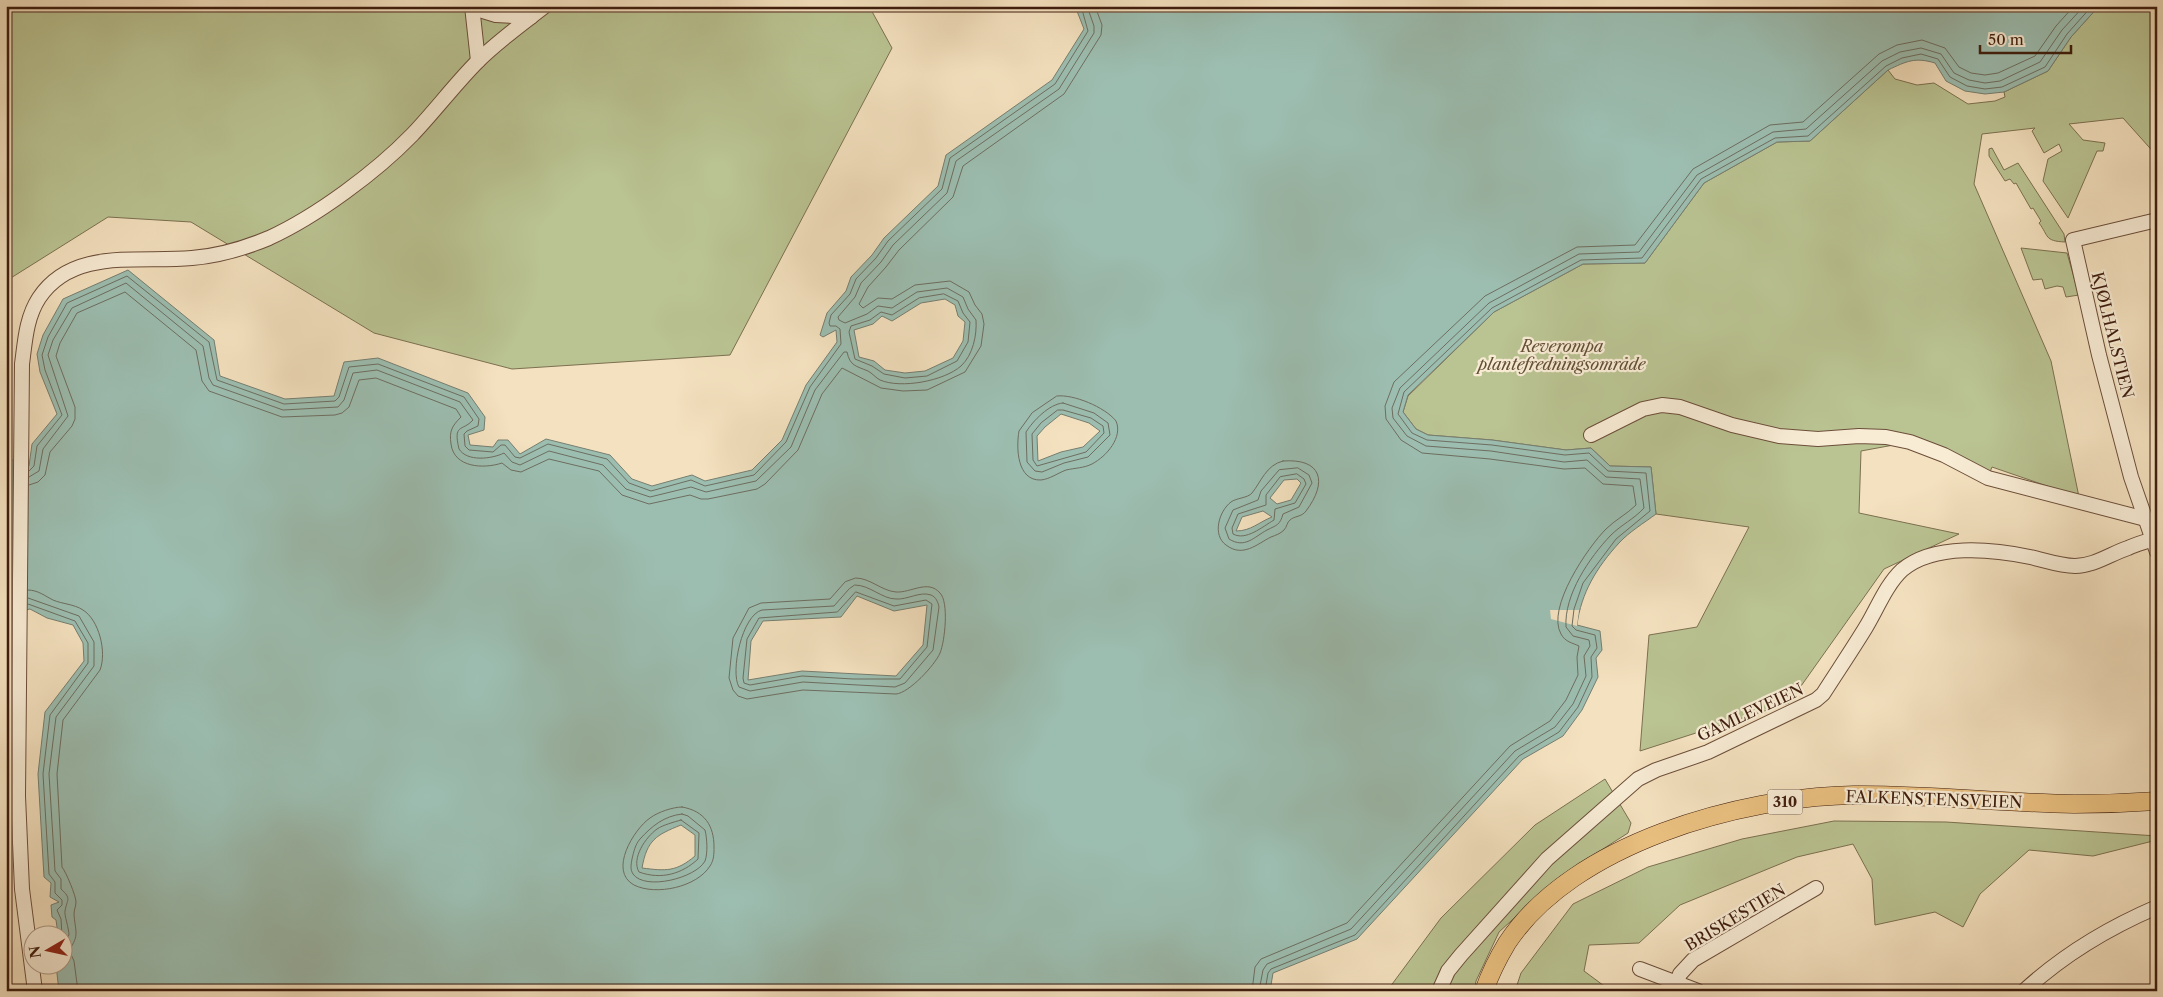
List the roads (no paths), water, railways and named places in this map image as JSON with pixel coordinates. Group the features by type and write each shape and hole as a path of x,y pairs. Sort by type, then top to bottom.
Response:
{"main road":[{"name":"FALKENSTENSVEIEN","path":"1484,991 1493,968 1508,942 1544,902 1576,877 1612,855 1644,839 1688,823 1771,804 1852,795 2074,804 2157,801"}],"street":[{"path":"35,991 22,889 19,838 19,637 22,364 27,325 38,299 53,282 72,269 100,261 193,258 233,251 270,237 325,206 359,182 394,152 412,135 478,61 545,6"},
{"path":"478,61 472,7 496,15 531,17"},
{"name":"KJØLHALSTIEN","path":"2151,521 2131,477 2101,364 2073,240 2157,220"},
{"path":"1591,435 1643,409 1662,405 1680,407 1732,425 1779,436 1818,439 1859,436 1886,437 1910,442 1936,452 1988,478 2151,521 2155,546"},
{"name":"GAMLEVEIEN","path":"1439,991 1448,971 1461,955 1547,859 1638,779 1656,770 1708,752 1816,700 1822,694 1866,627 1888,588 1901,571 1913,562 1930,556 1962,550 1979,550 2024,556 2074,566 2091,564 2128,548 2155,546"},
{"name":"BRISKESTIEN","path":"1677,982 1680,974 1694,960 1816,888"},
{"path":"2024,991 2053,965 2095,938 2157,907"},
{"path":"1640,969 1698,991"}],"water":[{"path":"1075,6 2099,6 2071,37 2048,71 2004,92 1985,94 1965,91 1946,81 1935,63 1928,61 1911,61 1888,70 1810,141 1777,142 1704,183 1645,263 1583,264 1494,312 1408,395 1403,412 1416,429 1428,435 1492,440 1566,450 1591,448 1610,466 1651,467 1656,514 1619,543 1597,571 1586,591 1577,625 1600,631 1602,650 1596,658 1598,677 1582,710 1563,736 1523,759 1357,939 1273,973 1270,991 59,991 57,974 72,974 72,924 57,924 56,920 52,917 51,905 59,902 50,897 51,883 44,877 38,774 45,712 84,661 83,643 73,625 47,618 30,609 6,614 6,439 8,439 10,459 29,466 32,444 57,414 40,372 37,354 43,335 63,299 128,270 214,340 220,376 285,399 334,396 344,362 378,358 468,393 485,417 484,430 468,435 470,445 493,447 498,440 508,440 520,454 546,439 610,455 632,479 652,486 692,475 705,481 752,470 782,440 806,385 837,342 836,330 823,337 820,335 827,313 846,291 851,277 872,255 884,238 938,186 946,155 1052,80 1084,29","holes":["945,299 955,305 958,316 965,322 963,341 953,358 925,371 905,373 885,370 874,361 859,357 854,330 873,324 882,316 892,321 921,303","1061,414 1089,423 1100,431 1083,447 1061,452 1038,461 1037,436","1297,479 1301,483 1291,500 1277,504 1270,498 1284,480","1263,511 1272,517 1251,528 1236,531 1242,517","857,596 894,611 927,605 923,645 896,676 802,671 748,680 751,641 763,621 841,617","681,825 695,835 695,856 676,868 658,870 642,868 647,851 654,840 665,832"]}],"park label":[{"name":"Reverompa plantefredningsområde","path":"1562,355"}]}
